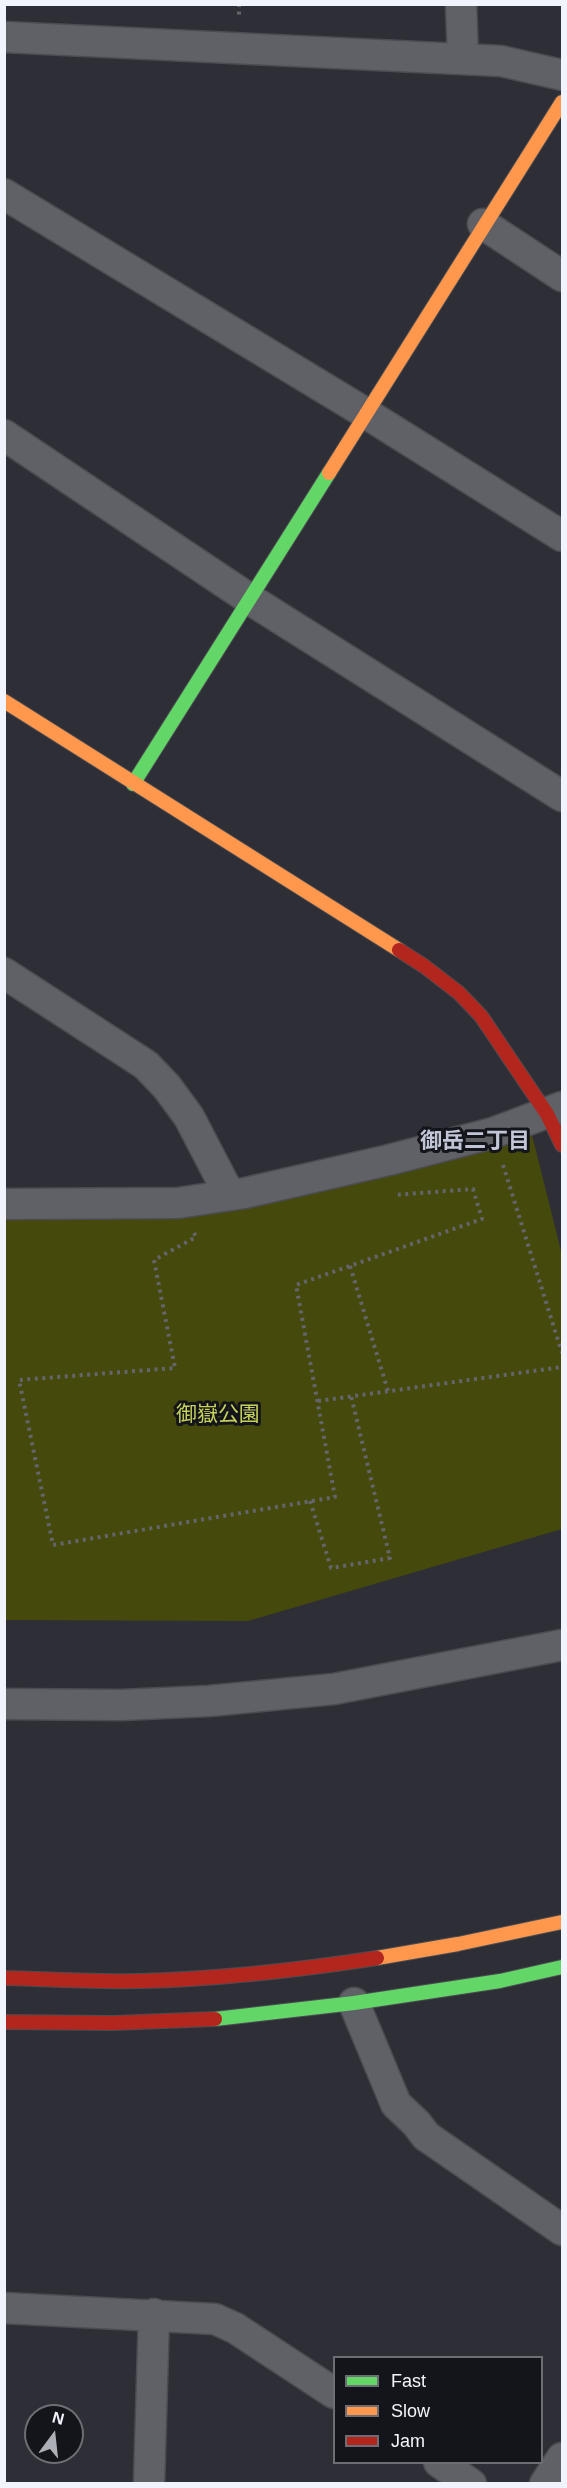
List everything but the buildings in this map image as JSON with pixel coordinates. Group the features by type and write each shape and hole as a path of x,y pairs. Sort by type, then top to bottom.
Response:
{"street":[{"path":"461,4 463,58"},
{"path":"4,37 463,58 520,63 562,75"},
{"path":"133,784 251,600 483,224 562,102"},
{"path":"4,194 367,414 562,536"},
{"path":"483,224 562,276"},
{"path":"4,435 251,600 562,796"},
{"path":"4,701 424,966 459,993 481,1016 555,1110 562,1144"},
{"path":"4,973 146,1065 167,1087 189,1117 229,1194"},
{"path":"4,1203 178,1203 245,1193 493,1133 555,1110"},
{"path":"4,1704 132,1705 209,1701 334,1689 562,1645"},
{"path":"4,1978 139,1981 245,1975 354,1962 487,1940 562,1922"},
{"path":"4,2022 113,2023 231,2018 500,1982 562,1967"},
{"path":"354,2003 396,2104 426,2136 562,2230"},
{"path":"4,2308 154,2314 215,2319 235,2328 333,2392"},
{"path":"149,2484 154,2314"},
{"path":"545,2484 562,2458"},
{"path":"441,2464 471,2484"}],"path":[{"path":"493,1133 562,1353"},
{"path":"178,1203 196,1237 154,1260 175,1368 19,1380 53,1545 335,1497 296,1285 482,1219 473,1189 393,1195"},
{"path":"350,1266 388,1391"},
{"path":"318,1401 562,1367"},
{"path":"310,1501 331,1568 390,1558 351,1396"}],"green space":[{"name":"御嶽公園","path":"531,1131 562,1255 562,1529 248,1621 5,1620 5,1220 245,1207"}],"traffic: fast":[{"path":"133,784 329,473"},
{"path":"215,2019 354,2003 500,1981 562,1967"}],"traffic: slow":[{"path":"329,473 562,102"},
{"path":"4,701 399,950"},
{"path":"377,1958 562,1922"}],"traffic: jam":[{"path":"399,950 459,993 481,1016 547,1114 562,1145"},
{"path":"4,1978 171,1980 259,1973 377,1958"},
{"path":"4,2022 113,2023 215,2019"}],"district":[{"name":"御岳二丁目","path":"475,1142"}]}
